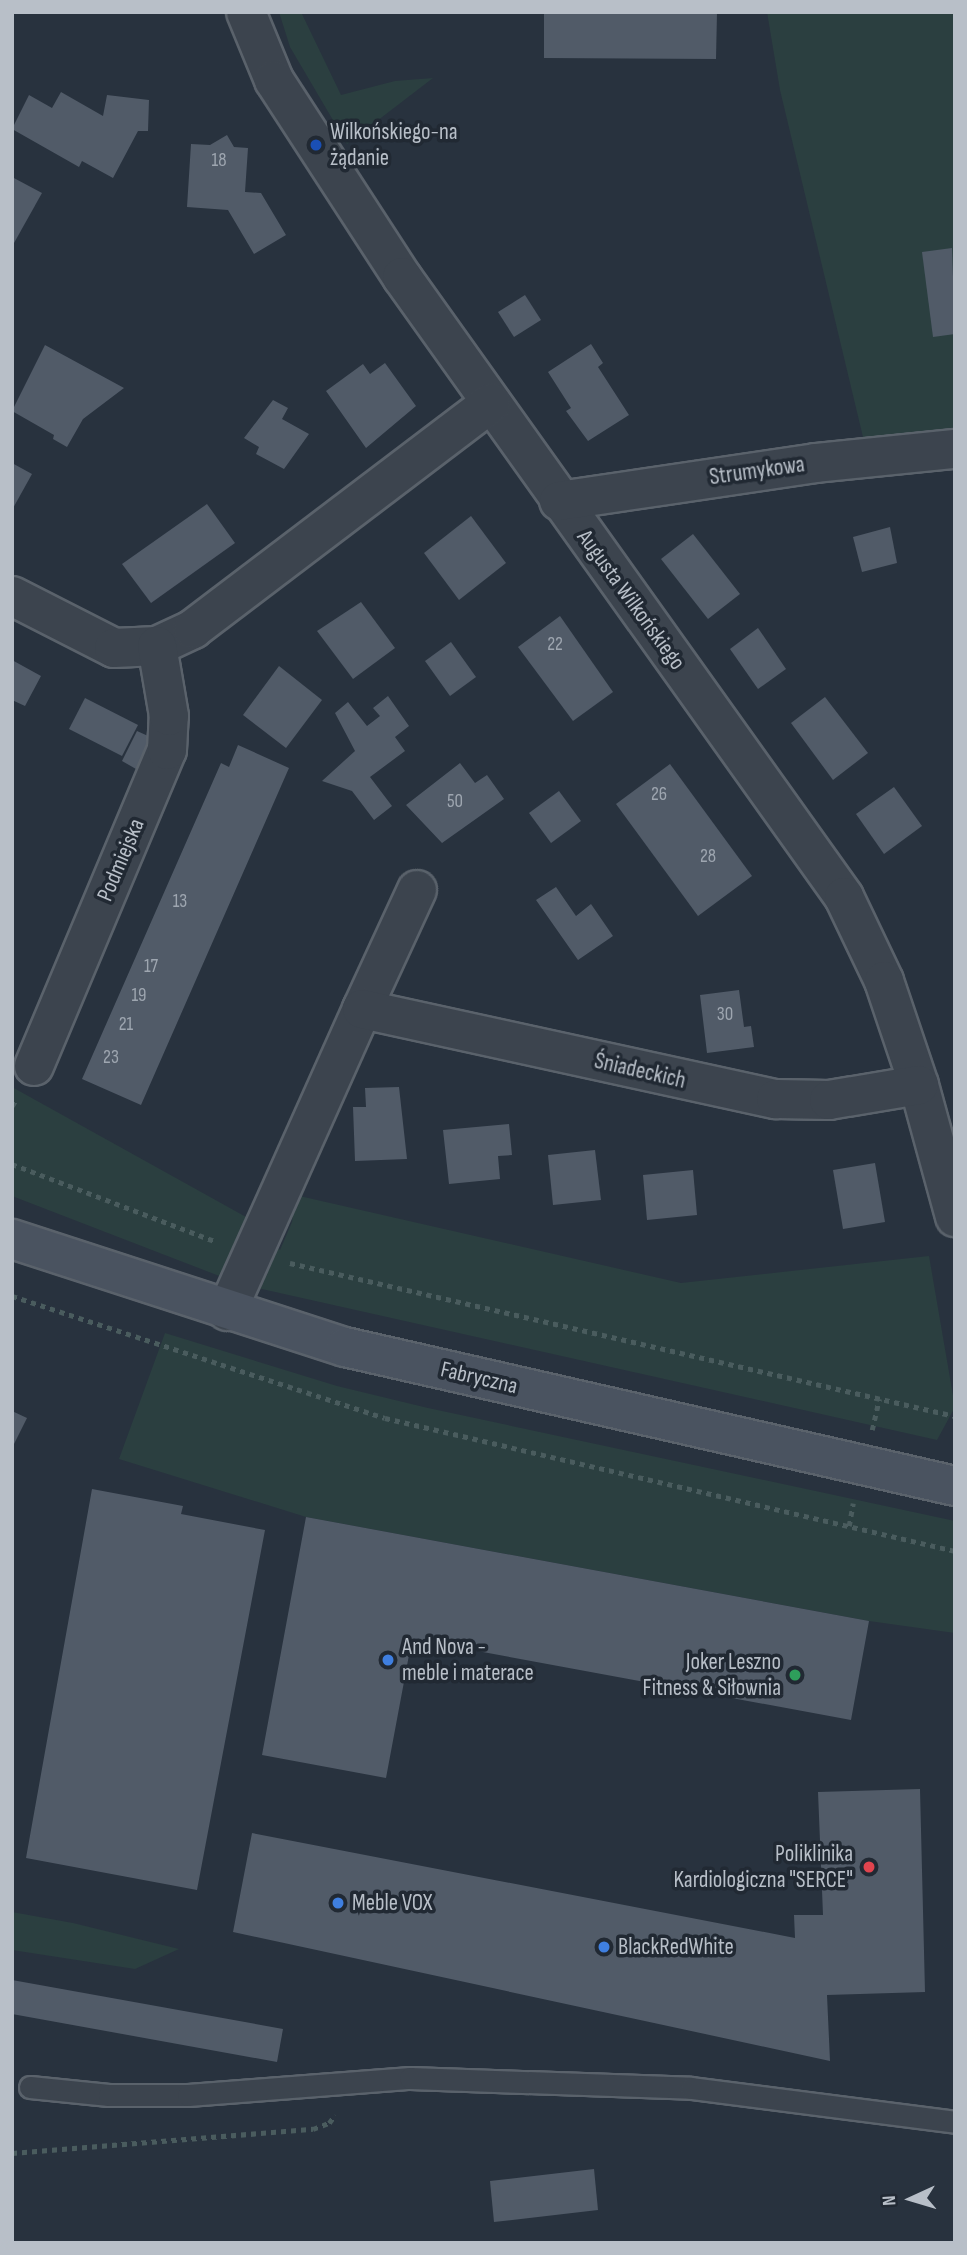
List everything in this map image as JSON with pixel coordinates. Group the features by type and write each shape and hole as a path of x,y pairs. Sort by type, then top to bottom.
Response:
{"street":[{"name":"Augusta Wilkońskiego","path":"246,12 274,80 402,277 844,897 872,949 919,1085 942,1122 955,1217"},
{"path":"12,596 114,648 158,646 193,629 491,403"},
{"name":"Strumykowa","path":"559,500 816,463 955,449"},
{"name":"Podmiejska","path":"34,1066 167,750 169,716 158,646"},
{"path":"227,1311 416,890"},
{"name":"Śniadeckich","path":"362,1009 776,1099 815,1101 919,1085"},
{"name":"Fabryczna","path":"12,1239 227,1311 345,1347 955,1486"}],"lane":[{"path":"30,2087 109,2095 188,2095 410,2078 691,2088 955,2122"}],"path":[{"path":"12,1164 252,1255 955,1416"},
{"path":"12,1296 385,1418 955,1551"},
{"path":"872,1430 879,1399"},
{"path":"849,1526 855,1494"},
{"path":"12,2153 313,2129 334,2117 345,2084"}],"green space":[{"path":"279,12 301,12 341,95 395,81 433,78 347,144 290,47"},
{"path":"767,12 955,12 955,449 868,458 780,90"},
{"path":"12,1087 264,1227 280,1250 292,1222 295,1195 681,1283 929,1256 955,1407 937,1440 240,1284 12,1196"},
{"path":"165,1333 337,1386 428,1408 955,1521 955,1633 869,1621 306,1517 119,1459"},
{"path":"12,1912 73,1923 179,1949 135,1969 12,1950"}],"building":[{"path":"544,12 717,12 716,59 544,58"},
{"path":"61,92 103,116 107,95 149,100 148,131 138,131 113,178 82,161 79,167 12,129 29,95 52,108"},
{"path":"227,135 234,147 248,148 245,192 261,193 286,235 254,254 228,210 187,207 191,144 210,145"},
{"path":"12,177 42,193 14,243 12,242"},
{"path":"952,248 955,334 933,337 922,252"},
{"path":"525,295 541,320 514,337 498,312"},
{"path":"591,344 603,363 598,367 629,415 588,441 566,411 571,408 548,372"},
{"path":"45,345 124,388 83,419 67,447 53,439 54,435 12,411"},
{"path":"385,363 416,406 366,448 326,391 363,364 370,374"},
{"path":"273,400 288,408 282,419 309,434 284,469 256,454 259,447 244,438"},
{"path":"12,463 32,474 12,510"},
{"path":"207,504 235,543 151,603 122,564"},
{"path":"471,516 506,563 459,600 424,553"},
{"path":"890,527 897,563 862,572 853,537"},
{"path":"693,534 740,594 708,619 661,559"},
{"path":"361,602 395,648 353,679 317,631"},
{"path":"560,616 613,692 573,721 518,647"},
{"path":"758,628 786,669 758,689 730,649"},
{"path":"451,642 476,677 450,696 425,661"},
{"path":"12,660 41,676 25,706 12,700"},
{"path":"279,666 322,700 286,748 243,715"},
{"path":"388,696 409,726 395,737 405,751 370,777 392,806 374,820 352,791 322,781 355,751 335,713 348,702 367,726 380,716 373,708"},
{"path":"825,697 868,753 833,780 791,723"},
{"path":"85,698 138,725 122,756 69,729"},
{"path":"137,731 157,740 143,773 122,761"},
{"path":"238,745 289,768 141,1105 82,1079 221,763 229,767"},
{"path":"460,763 475,783 487,775 504,799 442,843 406,805"},
{"path":"670,764 752,876 698,916 616,804"},
{"path":"894,787 922,826 884,854 856,814"},
{"path":"559,791 581,821 551,843 529,813"},
{"path":"556,887 576,916 591,904 613,936 578,960 536,900"},
{"path":"739,990 744,1027 751,1026 754,1047 707,1053 700,995"},
{"path":"399,1087 407,1159 355,1161 353,1107 366,1107 365,1088"},
{"path":"509,1124 512,1155 498,1156 500,1179 449,1184 443,1130"},
{"path":"595,1150 601,1200 553,1205 548,1155"},
{"path":"875,1163 885,1222 843,1229 833,1170"},
{"path":"693,1170 697,1215 647,1220 643,1175"},
{"path":"12,1411 27,1418 12,1448"},
{"path":"92,1489 183,1506 181,1514 265,1530 197,1890 26,1858"},
{"path":"306,1517 869,1621 851,1720 412,1639 386,1778 262,1755"},
{"path":"920,1789 925,1992 827,1995 830,2061 233,1932 252,1833 795,1938 794,1915 823,1915 818,1792"},
{"path":"12,1980 283,2029 277,2062 12,2014"},
{"path":"594,2169 598,2210 494,2222 490,2181"}],"place":[{"name":"Wilkońskiego-na żądanie","path":"316,145"},
{"name":"And Nova - meble i materace","path":"388,1660"},
{"name":"Joker Leszno Fitness & Siłownia","path":"795,1675"},
{"name":"Poliklinika Kardiologiczna \"SERCE\"","path":"869,1867"},
{"name":"Meble VOX","path":"338,1903"},
{"name":"BlackRedWhite","path":"604,1947"}]}
